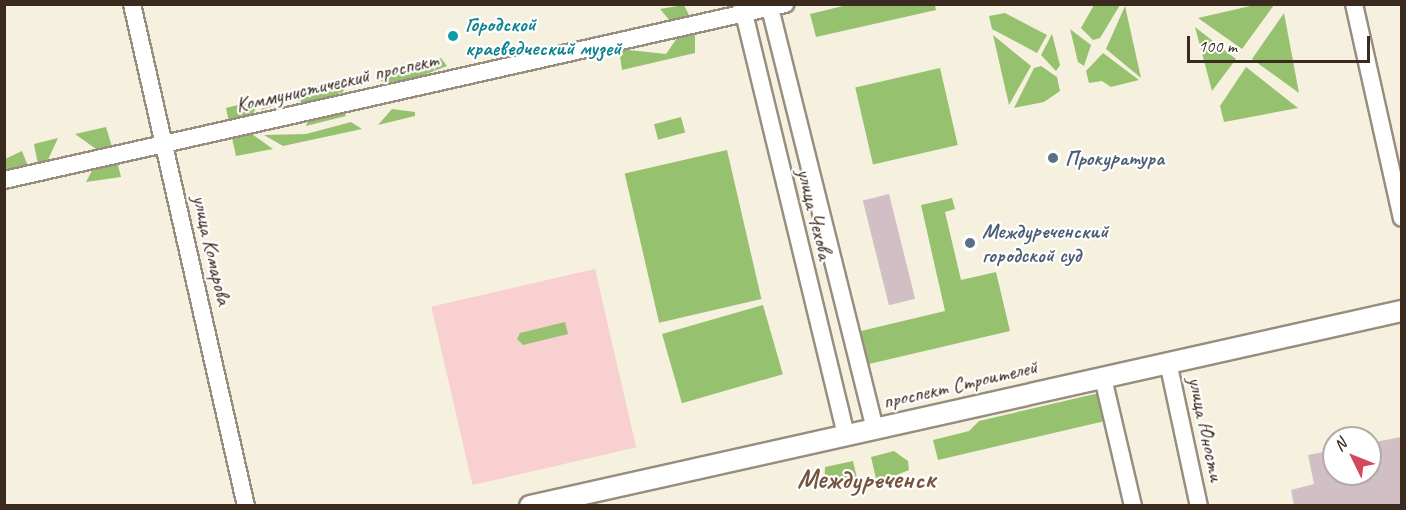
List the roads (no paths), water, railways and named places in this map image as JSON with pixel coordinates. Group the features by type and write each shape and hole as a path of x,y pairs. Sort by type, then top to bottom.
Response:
{"main road":[{"name":"проспект Строителей","path":"530,506 1401,311"}],"street":[{"name":"улица Комарова","path":"132,4 246,506"},
{"path":"1354,4 1401,219"},
{"name":"Коммунистический проспект","path":"4,180 742,9 775,6"},
{"name":"улица Чехова","path":"775,6 780,47 875,428"},
{"name":"улица Чехова","path":"742,9 846,434"},
{"path":"753,53 780,47"},
{"name":"улица Юности","path":"1168,362 1199,506"},
{"path":"1103,378 1133,506"}],"place":[{"name":"Городской краеведческий музей","path":"453,36"},
{"name":"Прокуратура","path":"1053,158"},
{"name":"Междуреченский городской суд","path":"970,243"}],"district":[{"name":"Междуреченск","path":"866,480"}]}
